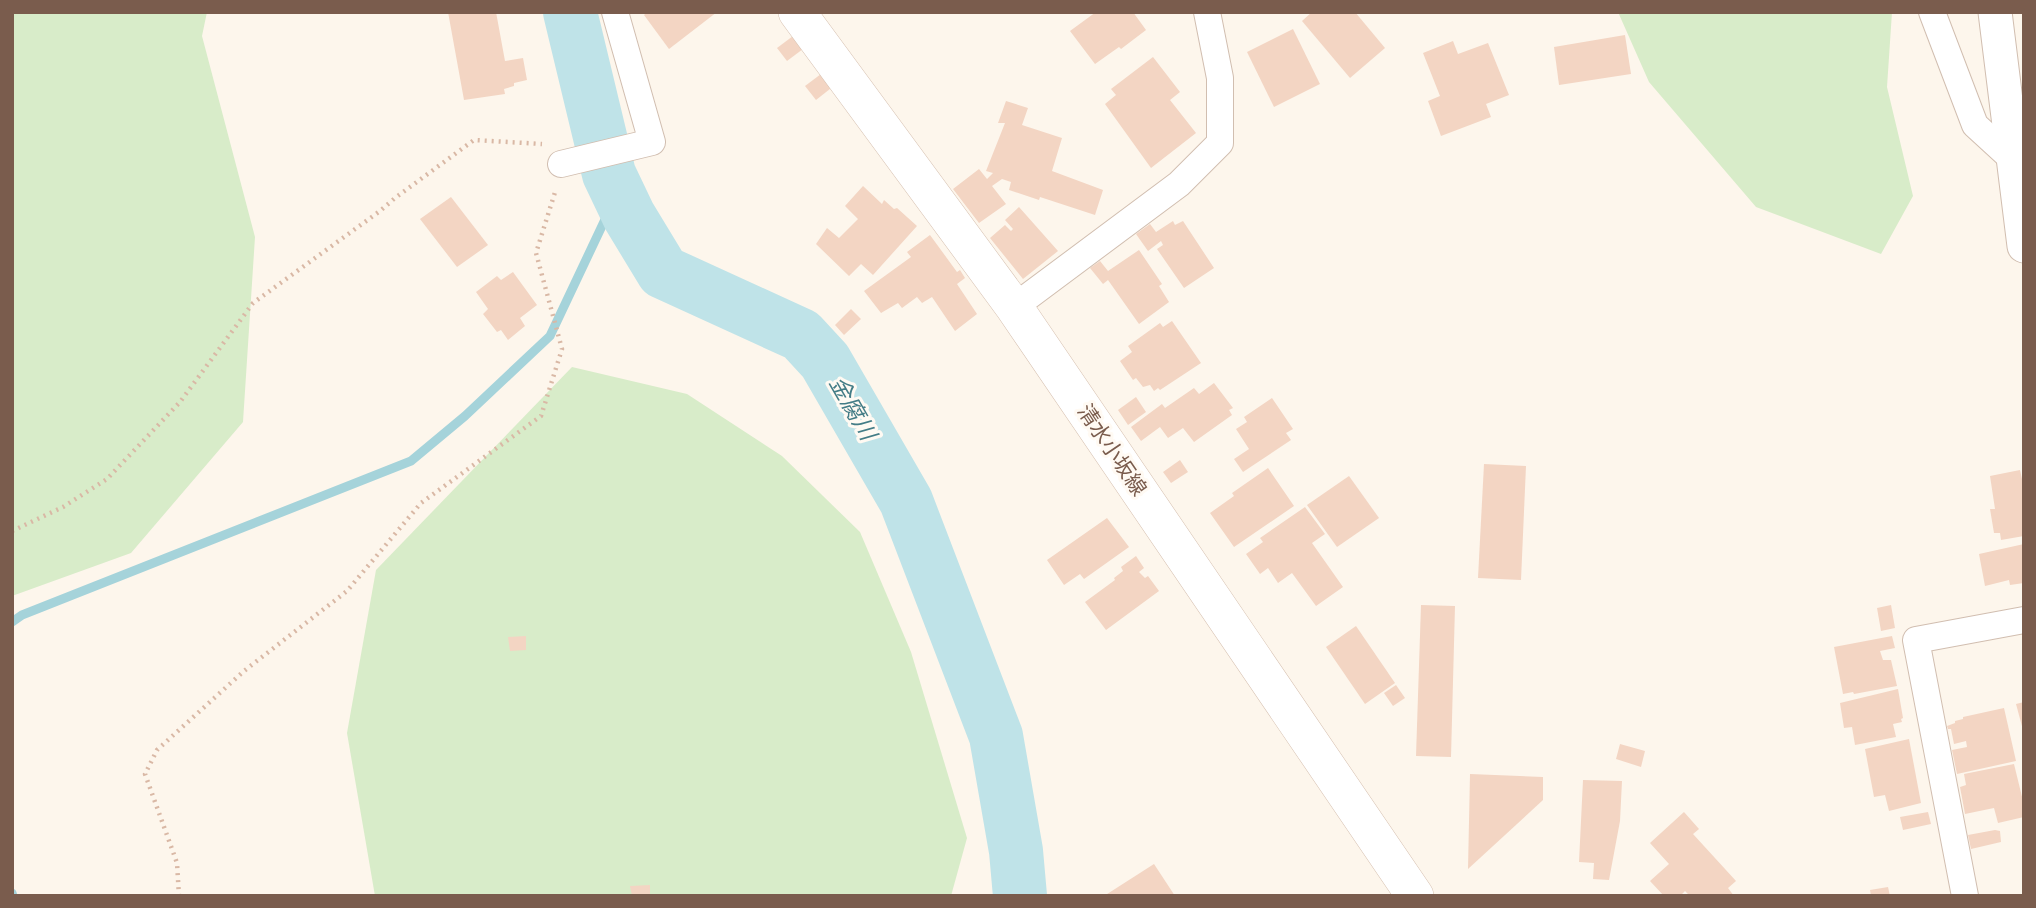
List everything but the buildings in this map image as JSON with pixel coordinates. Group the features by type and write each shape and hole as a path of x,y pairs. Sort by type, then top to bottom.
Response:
{"main road":[{"name":"清水小坂線","path":"796,12 1014,307 1415,896"}],"street":[{"path":"561,164 652,142 615,12"},
{"path":"1014,307 1180,184 1220,143 1220,78 1207,12"},
{"path":"1932,12 1975,125 2011,158"},
{"path":"1994,12 2024,246"},
{"path":"1965,896 1916,640 2024,620"}],"path":[{"path":"12,531 63,507 107,479 180,402 253,303 474,140 545,144 561,164 556,190 536,253 562,349 541,416 421,503 347,591 244,671 157,750 145,774 177,863 179,896"}],"green space":[{"path":"12,12 207,12 202,36 255,237 243,422 131,553 12,596"},
{"path":"1618,12 1892,12 1887,87 1913,196 1881,254 1756,207 1649,82"},
{"path":"572,367 687,394 782,456 860,532 911,652 967,838 951,896 375,896 347,733 376,570"}],"waterway":[{"name":"金腐川","path":"570,12 609,174 629,216 663,272 801,335 825,361 906,501 996,736 1016,851 1020,896"},
{"path":"12,622 22,615 411,461 465,416 550,336 610,209 629,216"}]}
